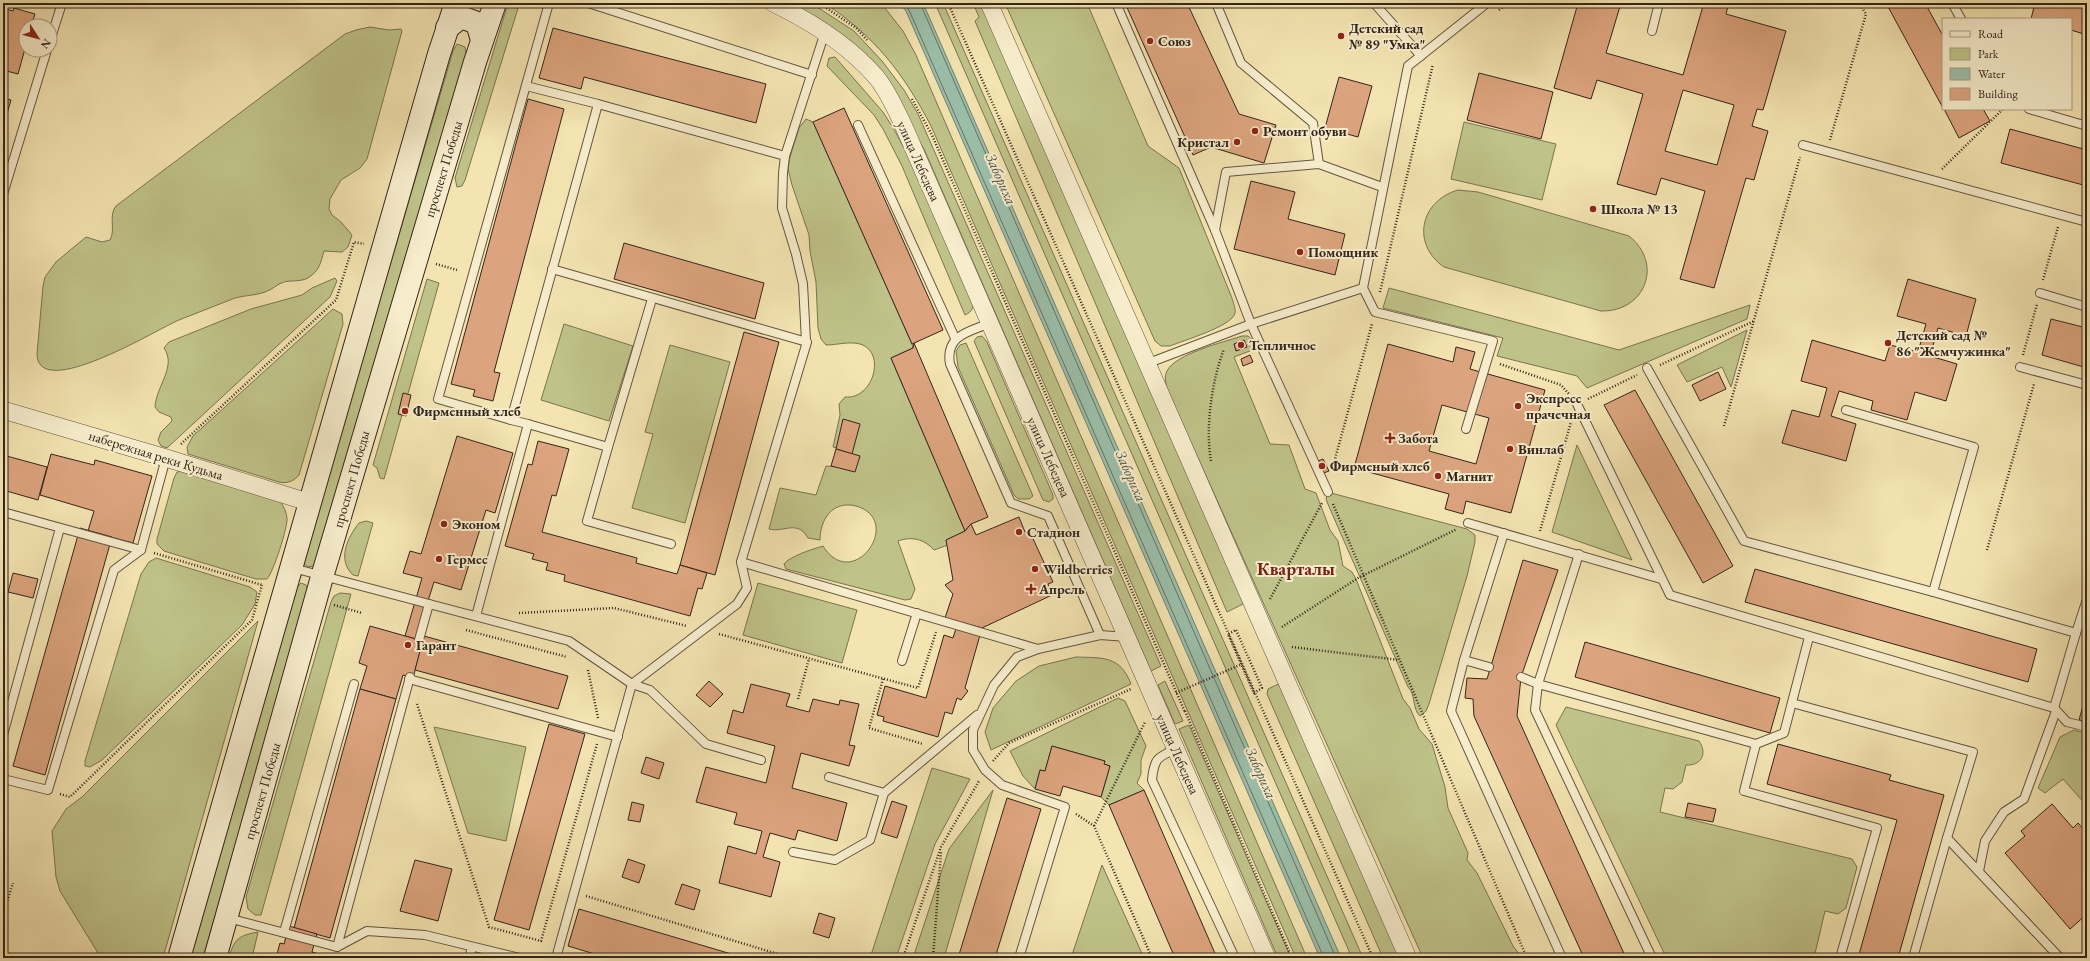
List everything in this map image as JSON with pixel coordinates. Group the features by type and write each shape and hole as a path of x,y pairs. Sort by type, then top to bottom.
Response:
{"main road":[{"path":"179,958 291,568 308,502 447,28 456,3"},
{"name":"проспект Победы","path":"215,958 322,577 482,40 495,3"},
{"path":"447,28 461,17 477,23 482,40"}],"street":[{"name":"улица Лебедева","path":"773,3 825,32 839,42 861,61 878,79 894,107 913,146 1267,958"},
{"path":"989,3 1146,364 1267,634 1408,958"},
{"name":"набережная реки Кудьма","path":"3,410 308,502"}],"lane":[{"path":"57,18 62,3"},
{"path":"549,3 438,399 608,447"},
{"path":"588,3 812,75"},
{"path":"1116,3 1215,230 1251,324 1328,492"},
{"path":"1216,3 1241,63 1313,123 1319,164"},
{"path":"1374,3 1421,56"},
{"path":"1466,429 1493,341 1375,312 1363,288 1382,187 1408,66 1487,3"},
{"path":"1652,31 1659,3"},
{"path":"1952,3 1960,18"},
{"path":"556,958 632,684 737,604 747,588 741,562 806,341 803,284 796,254 782,208 783,173 785,156 825,32"},
{"path":"3,194 45,58"},
{"path":"526,86 598,104 785,156"},
{"path":"511,420 598,104"},
{"path":"2032,110 2087,126"},
{"path":"858,125 955,338"},
{"path":"1803,145 2087,222"},
{"path":"1215,230 1226,172 1319,164 1382,187"},
{"path":"552,269 652,299 806,341"},
{"path":"1146,364 1251,324 1363,288"},
{"path":"2040,293 2087,307"},
{"path":"652,299 587,521 671,544"},
{"path":"990,322 955,338 950,346 948,355 950,364 1011,503 1048,516 1100,635"},
{"path":"2020,367 2087,385"},
{"path":"1647,369 1744,541 1933,592 2076,633"},
{"path":"1577,404 1670,595 2055,709 2067,722 2087,727"},
{"path":"1846,410 1974,447 1933,592"},
{"path":"476,616 528,424"},
{"path":"3,779 48,790 114,570 141,550 166,458"},
{"path":"3,512 141,550"},
{"path":"1468,523 1661,579"},
{"path":"3,735 60,528"},
{"path":"1504,533 1464,660 1451,711 1562,958"},
{"path":"1579,554 1538,684 1535,710 1652,958"},
{"path":"741,562 1038,649"},
{"path":"291,568 569,641 632,684 650,690 706,744 761,760"},
{"path":"1979,871 1985,841 2004,812 2024,799 2055,709 2087,599"},
{"path":"419,640 429,604"},
{"path":"902,661 917,613"},
{"path":"1019,958 1065,807 1002,785 985,770 973,750 973,730 994,685 1017,657 1038,649 1100,635 1127,637"},
{"path":"1521,678 1756,744 1784,734 1809,637"},
{"path":"1464,660 1489,667"},
{"path":"337,946 409,678 618,737"},
{"path":"284,932 354,684"},
{"path":"1792,703 1973,752 1946,838 1913,958"},
{"path":"793,852 836,860 870,840 884,793 939,749 981,712"},
{"path":"1756,744 1744,791 1877,828 1840,958"},
{"path":"1176,749 1160,756 1154,765 1152,780 1235,958"},
{"path":"829,776 884,793"},
{"path":"1946,838 2060,958"},
{"path":"227,918 337,946 367,931 425,935 520,958"},
{"path":"469,958 472,947"}],"path":[{"path":"948,3 1373,958"},
{"path":"1496,13 1508,3"},
{"path":"1827,151 1866,14 1859,3"},
{"path":"1331,475 1375,312 1434,62"},
{"path":"1931,180 2002,110"},
{"path":"1724,426 1803,145"},
{"path":"166,458 336,300 354,242 370,246"},
{"path":"431,263 457,270"},
{"path":"1537,542 1577,404 1647,369 1754,321"},
{"path":"1211,464 1208,445 1212,402 1219,361 1231,332"},
{"path":"1487,360 1561,385 1577,404"},
{"path":"1987,550 2037,372"},
{"path":"1328,492 1527,958"},
{"path":"1269,601 1328,492"},
{"path":"1281,628 1363,576 1468,523"},
{"path":"141,550 269,587"},
{"path":"48,790 70,797 252,620 262,584"},
{"path":"327,603 362,613"},
{"path":"514,613 614,608 704,630 918,688 939,620"},
{"path":"464,629 571,658"},
{"path":"1228,634 1236,630 1262,688 1254,693"},
{"path":"1228,634 1254,693"},
{"path":"1289,647 1399,660"},
{"path":"798,699 809,659"},
{"path":"409,678 489,928 541,941 601,732 586,663"},
{"path":"1176,692 1242,664"},
{"path":"1168,673 1292,958"},
{"path":"883,679 869,728 939,749"},
{"path":"1094,826 1148,715"},
{"path":"1065,807 1094,826 1152,958"},
{"path":"933,958 941,847"},
{"path":"3,915 13,883"},
{"path":"574,892 791,958"}],"green space":[{"path":"508,3 519,3 519,5 465,180 462,186 457,187 455,178"},
{"path":"787,3 811,3 854,31 882,61 904,90 918,114 1161,666 1151,671 924,149 888,88"},
{"path":"824,3 881,3 903,31 916,55 1307,958 1296,958 931,126 910,89 873,42 842,15"},
{"path":"935,3 943,3 1363,958 1352,958"},
{"path":"973,3 983,3 1245,603 1227,612 975,21 979,17"},
{"path":"1005,3 1087,3 1148,146 1179,168 1234,303 1235,313 1226,323 1217,328 1170,346 1161,346 1155,341"},
{"path":"370,27 389,30 401,29 402,31 367,159 360,168 341,180 330,199 329,209 332,215 341,222 352,235 348,247 342,252 324,251 317,269 308,278 284,282 265,292 230,300 179,320 126,347 78,367 57,370 43,367 37,354 43,286 45,277 56,262 86,237 102,242 110,240 112,236 112,219 116,206 345,34"},
{"path":"457,44 465,47 466,53 317,561 313,566 308,567 304,564 304,558 453,51"},
{"path":"835,57 883,112 906,152 974,301 972,310 969,313 965,315 902,166 883,129 874,115 827,66 829,58"},
{"path":"806,119 813,122 912,344 913,348 891,358 965,531 946,540 948,545 934,550 926,543 918,540 908,539 898,541 915,589 911,599 905,600 786,569 784,564 791,558 823,546 835,559 848,562 860,558 869,549 875,537 876,525 870,514 856,506 840,506 829,513 822,525 820,540 808,538 804,532 795,528 775,530 769,529 780,488 816,495 826,466 840,467 843,449 833,447 840,415 839,404 845,397 855,396 863,391 869,384 875,365 873,356 868,349 860,344 847,343 826,345 821,339 818,328 816,282 810,251 809,235 788,169 799,128"},
{"path":"1464,122 1556,144 1542,200 1451,179"},
{"path":"1458,190 1478,192 1629,236 1640,247 1646,260 1647,272 1645,284 1638,295 1629,304 1616,309 1601,311 1444,267 1434,258 1427,247 1424,235 1424,224 1428,213 1435,203"},
{"path":"335,278 337,281 330,297 167,448 161,446 158,440 161,432 172,421 171,417 159,412 155,407 156,399 167,369 167,355 164,348 169,342 251,309 302,295 312,288"},
{"path":"427,279 439,283 384,479 380,478 377,468 373,465"},
{"path":"1389,288 1619,350 1750,305 1747,319 1587,388 1577,376 1497,356 1503,338 1383,308"},
{"path":"333,309 342,314 343,324 299,475 297,477 288,482 282,483 188,454 187,447 193,436"},
{"path":"564,324 633,346 609,421 541,400"},
{"path":"1747,330 1731,387 1722,367 1687,382 1677,365"},
{"path":"982,336 987,342 1053,495 1053,499 1049,502 1043,500 974,341 977,337"},
{"path":"1242,336 1248,336 1256,343 1255,349 1234,357 1270,444 1289,445 1305,489 1316,493 1330,530 1338,541 1343,566 1352,572 1356,579 1403,699 1410,708 1419,729 1432,744 1445,787 1448,808 1468,853 1467,860 1477,873 1513,946 1522,958 1423,958 1167,389 1165,378 1166,373 1172,365 1180,359 1201,349"},
{"path":"966,343 1033,496 1029,499 1018,499 1014,495 958,367 956,351 960,345"},
{"path":"670,345 730,362 685,523 632,508 653,434 645,432"},
{"path":"1577,445 1632,560 1552,532"},
{"path":"182,471 280,501 286,513 287,523 283,540 270,575 267,579 256,579 164,551 157,544 157,539 174,478 177,472"},
{"path":"1331,493 1467,529 1475,535 1475,542 1467,576 1429,704 1426,711 1420,716 1416,710 1412,694 1327,502 1326,498"},
{"path":"366,521 373,523 358,576 353,575 348,569 345,556 346,549 351,535 359,523"},
{"path":"156,558 250,587 257,592 255,604 242,625 102,760 90,767 85,766 85,761 141,574 149,562"},
{"path":"301,583 306,585 308,591 203,958 190,958 297,587"},
{"path":"758,583 857,610 842,663 743,635"},
{"path":"340,593 351,594 261,915 255,915 248,909 246,897 331,602 334,596"},
{"path":"258,621 163,958 101,958 60,891 56,877 52,831 66,809 82,797"},
{"path":"1076,657 1102,658 1116,663 1127,675 1131,684 991,750 985,732 993,708 1016,681 1039,666"},
{"path":"1165,681 1183,721 1175,724 1158,685"},
{"path":"1285,681 1408,958 1383,958 1267,694 1268,689"},
{"path":"1118,698 1125,701 1146,746 1141,760 1141,774 1137,783 1144,790 1109,805 1101,797 1110,766 1104,764 1105,761 1052,746 1045,771 1040,770 1035,789 1023,776 1010,751"},
{"path":"1566,707 1699,741 1703,750 1702,758 1696,764 1686,765 1682,782 1673,789 1665,788 1660,812 1852,859 1857,867 1846,908 1838,914 1825,911 1814,958 1692,958 1664,953 1556,725"},
{"path":"1189,725 1291,958 1278,958 1179,729"},
{"path":"434,727 526,747 506,841 468,833"},
{"path":"2074,730 2087,734 2087,806 2063,779 2045,793 2038,788 2060,737"},
{"path":"932,768 970,779 935,844 896,958 870,958"},
{"path":"993,790 944,958 913,958 949,849"},
{"path":"1102,865 1144,958 1071,958"},
{"path":"258,932 252,958 228,958 235,942 238,939"}],"water":[{"path":"899,3 923,3 1341,958 1320,958 906,11"}],"building":[{"path":"1125,3 1187,3 1239,114 1276,125 1264,163 1211,147 1193,155"},
{"path":"1578,3 1621,3 1606,53 1683,75 1703,6 1691,3 1729,3 1726,14 1786,31 1763,110 1757,109 1752,126 1768,131 1754,180 1746,178 1714,288 1680,279 1705,191 1661,178 1656,195 1617,184 1643,94 1597,80 1591,99 1554,88","holes":["1683,90 1734,105 1717,165 1665,151"]},
{"path":"1886,3 1925,3 1942,34 1942,106"},
{"path":"2035,3 2087,3 2087,35 2072,30 2072,18 2031,18"},
{"path":"3,8 13,11 14,8 35,14 34,18 18,18 18,58 22,58 18,74 3,70"},
{"path":"553,28 766,84 756,123 584,77 581,89 539,78"},
{"path":"1479,73 1553,92 1541,139 1467,120"},
{"path":"1339,77 1372,86 1358,137 1325,128"},
{"path":"3,98 11,100 3,127"},
{"path":"528,99 564,109 494,372 500,373 493,401 473,396 475,390 451,384"},
{"path":"844,108 943,330 912,344 813,122"},
{"path":"1945,110 1984,110 1990,121 1959,138"},
{"path":"2010,129 2087,150 2087,186 2001,163"},
{"path":"1251,181 1295,192 1288,219 1345,234 1335,275 1234,249"},
{"path":"624,243 764,283 755,319 614,279"},
{"path":"1908,279 1976,299 1966,336 1938,328 1930,356 1957,364 1946,401 1915,392 1907,420 1871,410 1873,401 1839,391 1831,416 1856,424 1846,461 1782,443 1792,410 1819,417 1827,388 1801,381 1812,340 1885,361 1890,345 1918,352 1926,324 1897,316"},
{"path":"2051,319 2087,328 2087,368 2042,355"},
{"path":"744,332 779,342 715,575 680,565"},
{"name":"Тепличное","path":"1244,340 1247,347 1236,351 1234,344"},
{"path":"914,343 988,517 971,524 965,531 891,358 913,348"},
{"path":"1388,344 1453,362 1456,347 1475,352 1470,369 1545,390 1511,513 1466,501 1463,514 1445,509 1449,494 1354,468","holes":["1442,405 1489,418 1476,464 1429,451"]},
{"path":"1250,355 1253,362 1243,366 1241,359"},
{"path":"1718,372 1726,389 1700,401 1692,385"},
{"path":"1635,390 1733,566 1703,583 1604,405"},
{"path":"403,393 411,395 406,416 398,414"},
{"path":"843,419 860,424 852,454 836,449"},
{"path":"457,436 513,453 495,513 486,510 461,590 434,582 416,639 405,636 422,578 403,573 410,551 421,554"},
{"path":"538,441 569,449 556,496 552,495 542,532 637,558 636,563 677,574 680,565 707,573 702,589 698,588 690,616 564,581 565,575 546,570 548,563 532,559 534,554 505,546 528,464 532,465"},
{"path":"836,449 860,456 855,472 831,466"},
{"path":"51,454 94,465 95,460 152,476 133,543 88,531 94,511 40,495"},
{"path":"3,455 47,467 38,500 3,490"},
{"name":"Фирменый хлеб","path":"1323,459 1329,471 1321,474 1316,462"},
{"path":"1019,517 1025,532 1029,530 1053,582 1048,584 1052,595 982,628 945,618 953,594 945,585 953,580 946,540 965,531 971,524 976,535"},
{"path":"80,528 112,537 45,775 13,766"},
{"path":"1523,560 1558,570 1521,677 1517,716 1626,958 1584,958 1474,716 1473,699 1465,698 1467,678 1487,679"},
{"path":"1755,569 2037,649 2028,682 1745,602"},
{"path":"13,573 38,579 33,598 8,592"},
{"path":"958,622 982,628 965,688 968,691 961,700 957,698 952,714 945,712 938,737 883,721 884,717 877,715 885,686 926,698 944,635 953,638"},
{"path":"370,626 423,641 413,678 403,675 396,699 360,689 367,666 359,663"},
{"path":"424,636 568,676 558,709 415,670"},
{"path":"1585,642 1780,698 1770,733 1575,677"},
{"path":"709,681 723,694 710,707 696,695"},
{"path":"751,684 790,694 786,706 809,712 813,699 839,705 840,700 859,704 849,745 855,746 849,766 801,753 792,788 847,803 837,841 798,830 795,840 770,833 763,857 780,862 771,897 719,883 728,846 756,854 762,831 734,824 737,813 696,802 706,767 766,783 775,746 727,733 733,710 743,713"},
{"path":"360,689 396,699 330,938 294,928"},
{"path":"2087,691 2087,722 2079,720"},
{"path":"549,724 585,734 529,930 494,920"},
{"path":"1778,744 1891,775 1889,780 1944,795 1898,958 1858,958 1897,820 1767,784"},
{"path":"1052,746 1105,761 1104,764 1110,766 1101,797 1063,786 1060,796 1035,789 1040,770 1045,771"},
{"path":"646,757 664,763 659,779 641,773"},
{"path":"1144,790 1217,958 1175,958 1109,805"},
{"path":"1007,798 1041,809 995,958 958,958"},
{"path":"892,801 907,806 897,838 881,833"},
{"path":"632,802 644,805 640,822 628,820"},
{"path":"1688,803 1716,809 1713,822 1685,817"},
{"path":"2052,804 2073,828 2078,823 2087,833 2087,914 2070,929 2005,853 2025,836 2021,831"},
{"path":"628,859 645,865 639,883 622,877"},
{"path":"415,860 452,869 438,921 400,911"},
{"path":"682,884 700,890 694,910 675,904"},
{"path":"579,909 745,958 608,958 568,946"},
{"path":"819,913 835,918 829,938 813,933"},
{"path":"289,926 317,934 312,952 325,956 324,958 276,958 280,943 284,944"}],"place":[{"name":"Детский сад № 89 \"Умка\"","path":"1341,36"},
{"name":"Союз","path":"1150,41"},
{"name":"Ремонт обуви","path":"1255,131"},
{"name":"Кристал","path":"1237,142"},
{"name":"Школа № 13","path":"1593,209"},
{"name":"Помощник","path":"1300,252"},
{"name":"Детский сад № 86 \"Жемчужинка\"","path":"1888,343"},
{"name":"Тепличное","path":"1241,345"},
{"name":"Экспресс прачечная","path":"1518,406"},
{"name":"Фирменный хлеб","path":"405,411"},
{"name":"Забота","path":"1390,438"},
{"name":"Винлаб","path":"1510,449"},
{"name":"Фирменый хлеб","path":"1322,466"},
{"name":"Магнит","path":"1438,476"},
{"name":"Эконом","path":"444,524"},
{"name":"Стадион","path":"1019,532"},
{"name":"Гермес","path":"439,559"},
{"name":"Wildberries","path":"1035,569"},
{"name":"Апрель","path":"1031,589"},
{"name":"Гарант","path":"408,645"}],"district":[{"name":"Кварталы","path":"1296,569"}],"water label":[{"name":"Забориха","path":"1001,179"},
{"name":"Забориха","path":"1131,476"},
{"name":"Забориха","path":"1261,773"}]}
